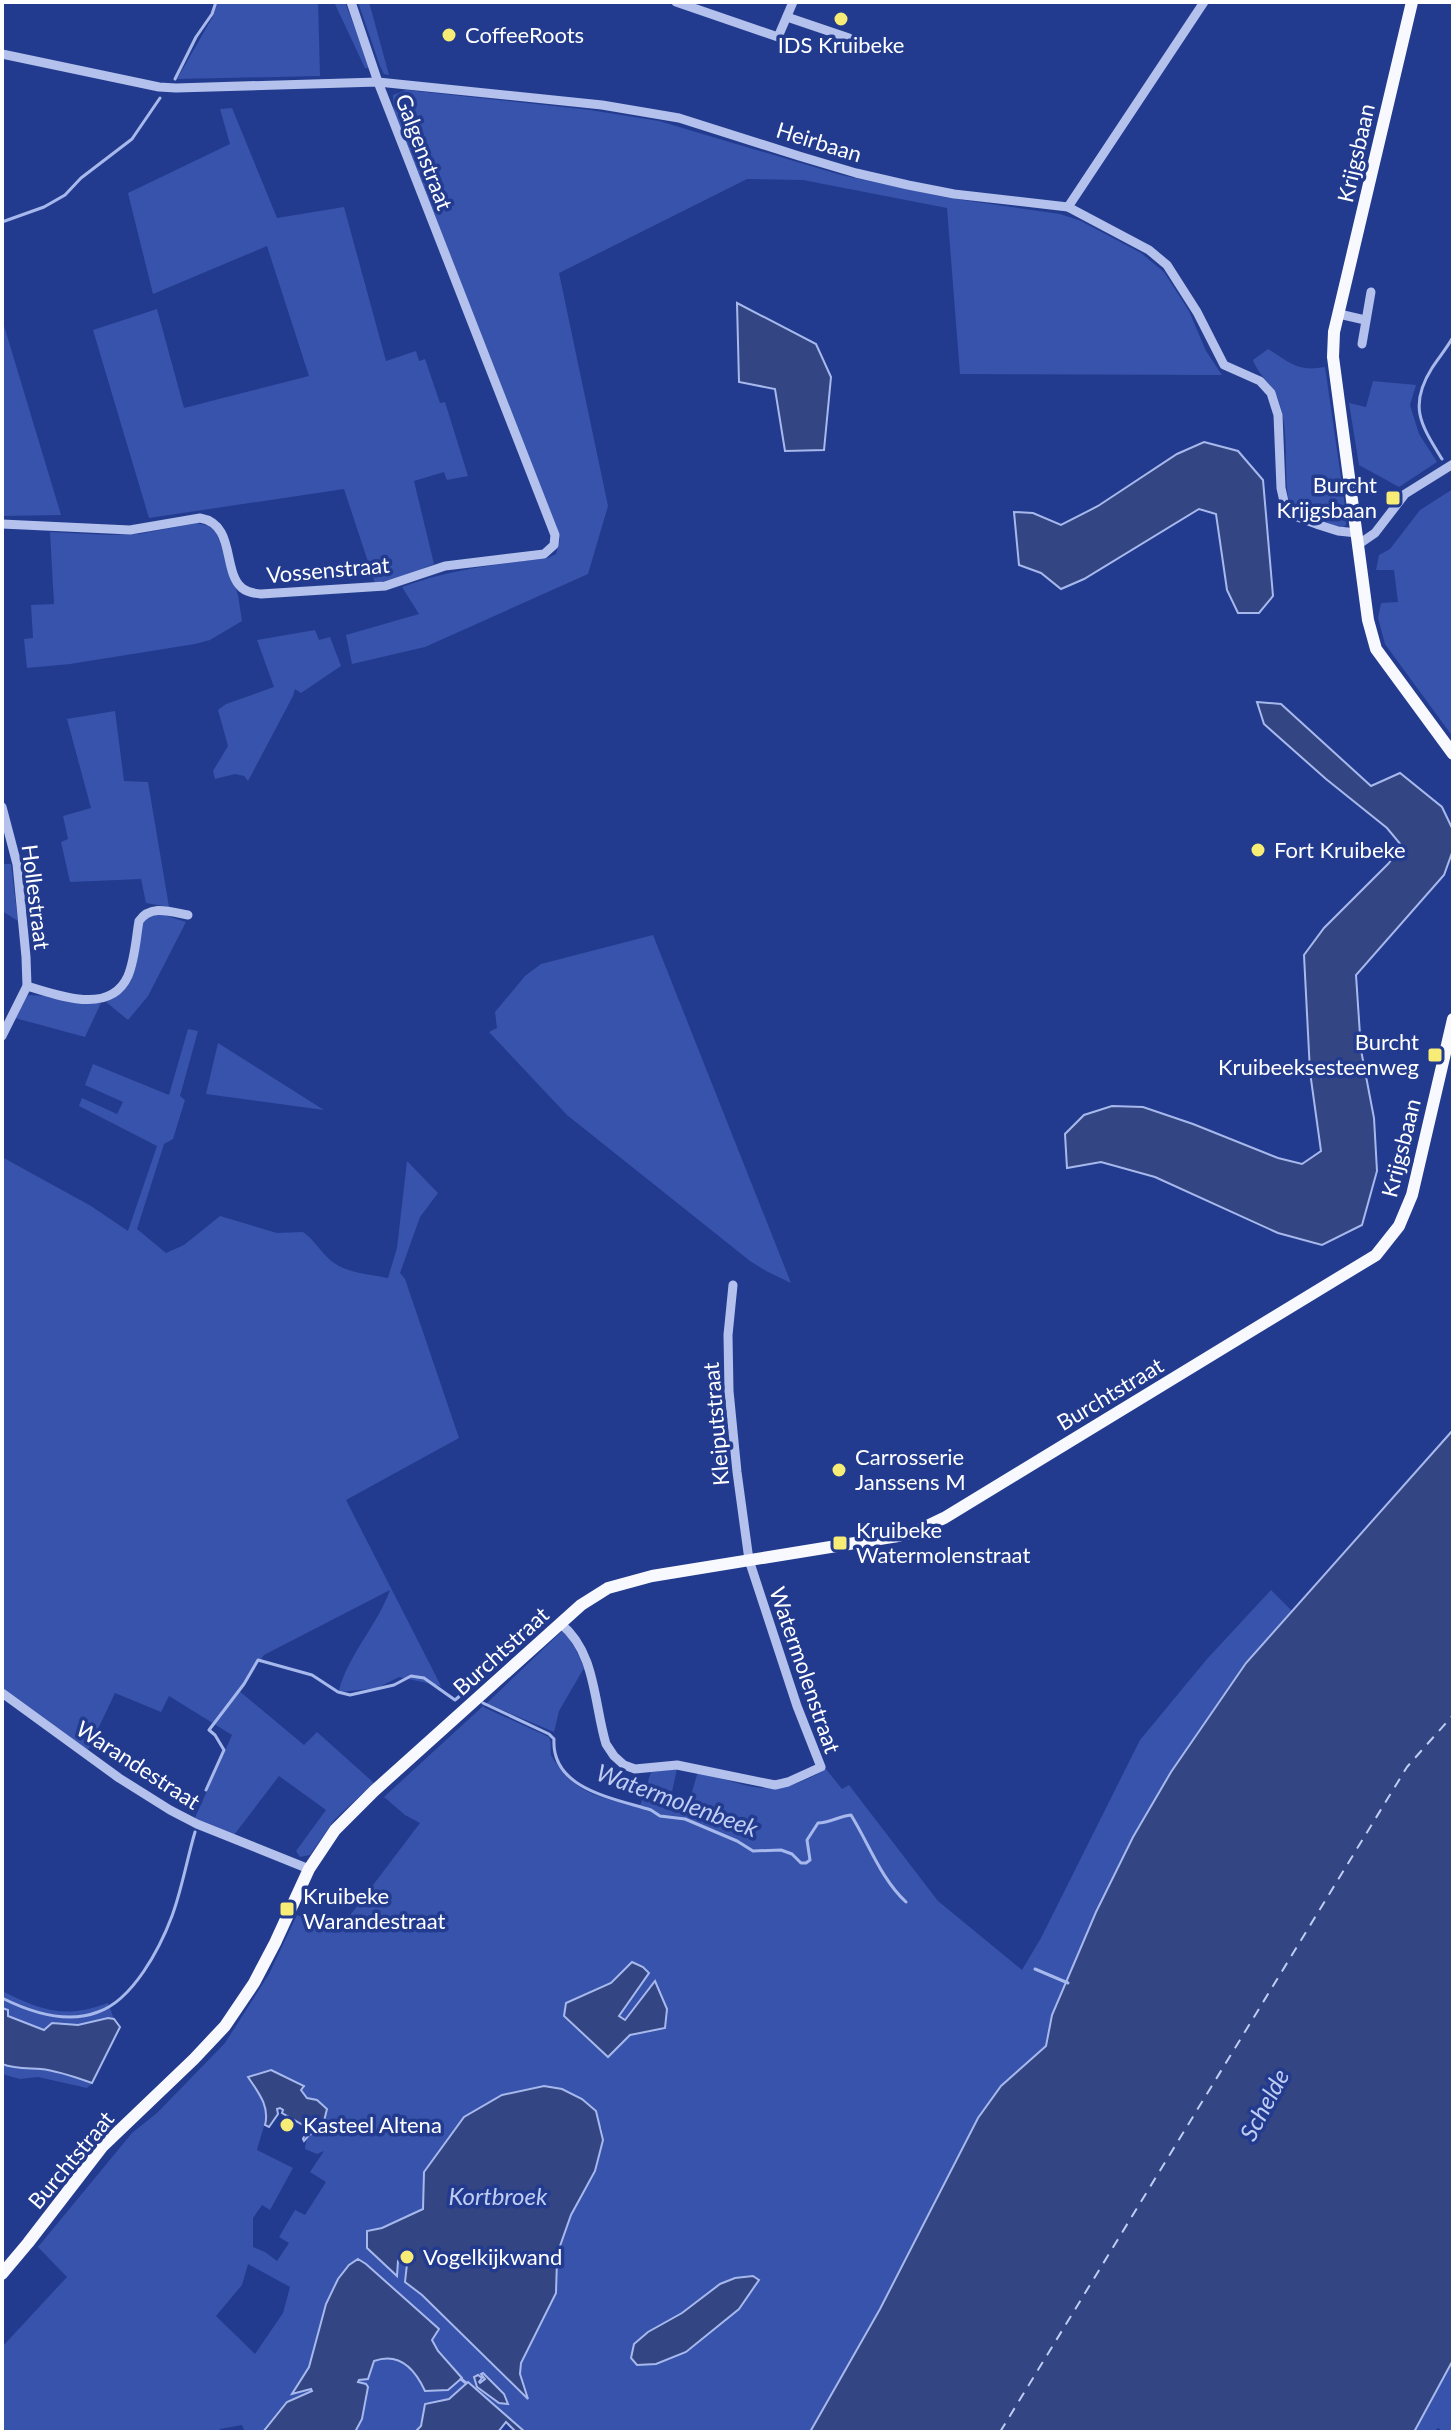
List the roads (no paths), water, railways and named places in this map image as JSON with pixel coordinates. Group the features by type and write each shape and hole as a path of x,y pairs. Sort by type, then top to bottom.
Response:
{"main road":[{"name":"Krijgsbaan","path":"1412,2 1334,332 1333,357 1368,620 1376,649 1453,754"},
{"name":"Krijgsbaan","path":"1232,1343 1360,1266 1376,1255 1390,1239 1403,1219 1412,1195 1453,1019"},
{"name":"Burchtstraat","path":"2,2274 102,2147 225,2026 254,1983 309,1869 335,1830 353,1810 581,1605 608,1588 652,1576 917,1531 944,1518 1232,1343"}],"street":[{"path":"351,2 378,82"},
{"path":"676,2 778,37 793,2"},
{"path":"1068,207 1204,2"},
{"path":"787,17 849,38"},
{"name":"Galgenstraat","path":"2,54 159,87 378,82 555,535 554,545"},
{"name":"Heirbaan","path":"378,82 547,98 679,118 856,173 954,194 1068,207 1149,250 1167,265 1197,312 1224,365 1260,381 1271,393 1278,415 1281,488 1285,506 1295,516 1358,538"},
{"path":"1362,344 1371,292"},
{"path":"1339,314 1365,320"},
{"path":"1358,538 1375,533 1405,494 1453,464"},
{"name":"Vossenstraat","path":"2,524 130,530 207,519 222,532 238,584 249,592 261,594 385,586 445,566 544,554 554,545"},
{"name":"Hollestraat","path":"2,807 17,864 27,986 2,1036"},
{"path":"27,986 70,999 111,996 128,977 139,921 145,913 154,910 188,915"},
{"name":"Kleiputstraat","path":"733,1285 728,1335 729,1391 749,1560"},
{"name":"Watermolenstraat","path":"561,1624 570,1631 583,1651 606,1744 624,1765 635,1769 677,1765 763,1784 788,1782 821,1767 797,1706 749,1560"},
{"name":"Warandestraat","path":"2,1693 119,1778 170,1810 309,1869"}],"water":[{"path":"737,303 816,344 831,377 824,450 785,451 775,389 739,382"},
{"path":"1204,442 1238,451 1263,480 1273,596 1259,613 1238,613 1227,590 1216,514 1199,509 1084,579 1061,589 1041,573 1019,565 1014,512 1033,513 1061,525 1098,506 1177,454"},
{"path":"1257,702 1281,704 1371,786 1400,773 1442,807 1453,830 1453,850 1444,875 1356,975 1361,1050 1374,1118 1377,1171 1362,1225 1322,1245 1278,1233 1155,1177 1101,1162 1067,1168 1065,1134 1084,1115 1112,1106 1143,1107 1278,1158 1302,1164 1321,1151 1310,1072 1304,955 1324,928 1402,846 1387,828 1264,724"},
{"name":"Schelde","path":"1453,1430 1453,2360 1414,2432 810,2432 880,2309 978,2118 1001,2086 1046,2046 1052,2015 1096,1912 1133,1837 1171,1772 1246,1663"},
{"path":"632,1962 649,1973 619,2016 625,2020 655,1981 667,2009 665,2028 630,2035 608,2057 564,2016 566,2003 611,1983"},
{"path":"2,2008 8,2010 8,2016 44,2030 52,2023 78,2025 108,2018 114,2019 120,2027 92,2083 54,2071 2,2064"},
{"path":"271,2070 304,2086 301,2090 307,2098 317,2100 327,2109 322,2129 304,2141 308,2128 282,2113 280,2108 269,2127 265,2125 264,2105 248,2077"},
{"name":"Kortbroek","path":"544,2086 562,2089 582,2099 596,2111 603,2140 595,2171 571,2215 560,2246 556,2293 521,2363 520,2374 528,2399 405,2282 407,2264 413,2258 406,2252 398,2261 397,2276 367,2248 367,2231 382,2228 423,2209 424,2172 464,2117 502,2095"},
{"path":"358,2259 439,2329 432,2340 462,2378 448,2390 425,2391 405,2364 391,2359 374,2361 368,2379 358,2382 368,2387 362,2419 355,2432 263,2432 287,2402 312,2391 292,2394 309,2367 326,2304 338,2279"},
{"path":"753,2276 759,2280 739,2309 686,2352 656,2364 637,2365 631,2358 634,2344 648,2332 682,2313 720,2284"},
{"path":"483,2373 504,2394 508,2404 499,2403 477,2387 474,2377 478,2375 482,2378 480,2383 485,2379"},
{"path":"468,2382 525,2432 516,2432 506,2422 498,2432 415,2432 421,2426 425,2404 449,2399"}],"waterway":[{"path":"175,79 216,2"},
{"path":"2,222 44,207 65,195 81,178 132,139 160,98"},
{"path":"1442,459 1423,425 1420,393 1453,337"},
{"name":"Watermolenbeek","path":"206,1790 224,1750 209,1730 258,1660 312,1675 338,1692 350,1695 394,1685 411,1676 424,1678 455,1700 468,1689"},
{"name":"Watermolenbeek","path":"483,1703 549,1734 554,1739 556,1756 563,1770 587,1789 651,1810 660,1816 685,1819 753,1851 781,1850 806,1863 810,1860 807,1840 818,1823 851,1815 882,1872 906,1902"},
{"name":"Watermolenbeek","path":"2,1998 37,2012 74,2017 98,2012 123,1996 144,1972 167,1929 195,1832"},
{"name":"Watermolenbeek","path":"1035,1969 1068,1983"},
{"path":"461,2379 466,2383"}],"place":[{"name":"IDS Kruibeke","path":"841,19"},
{"name":"CoffeeRoots","path":"449,35"},
{"name":"Burcht Krijgsbaan","path":"1393,498"},
{"name":"Fort Kruibeke","path":"1258,850"},
{"name":"Burcht Kruibeeksesteenweg","path":"1435,1055"},
{"name":"Carrosserie Janssens M","path":"839,1470"},
{"name":"Kruibeke Watermolenstraat","path":"840,1543"},
{"name":"Kruibeke Warandestraat","path":"287,1909"},
{"name":"Kasteel Altena","path":"287,2125"},
{"name":"Vogelkijkwand","path":"407,2257"}]}
